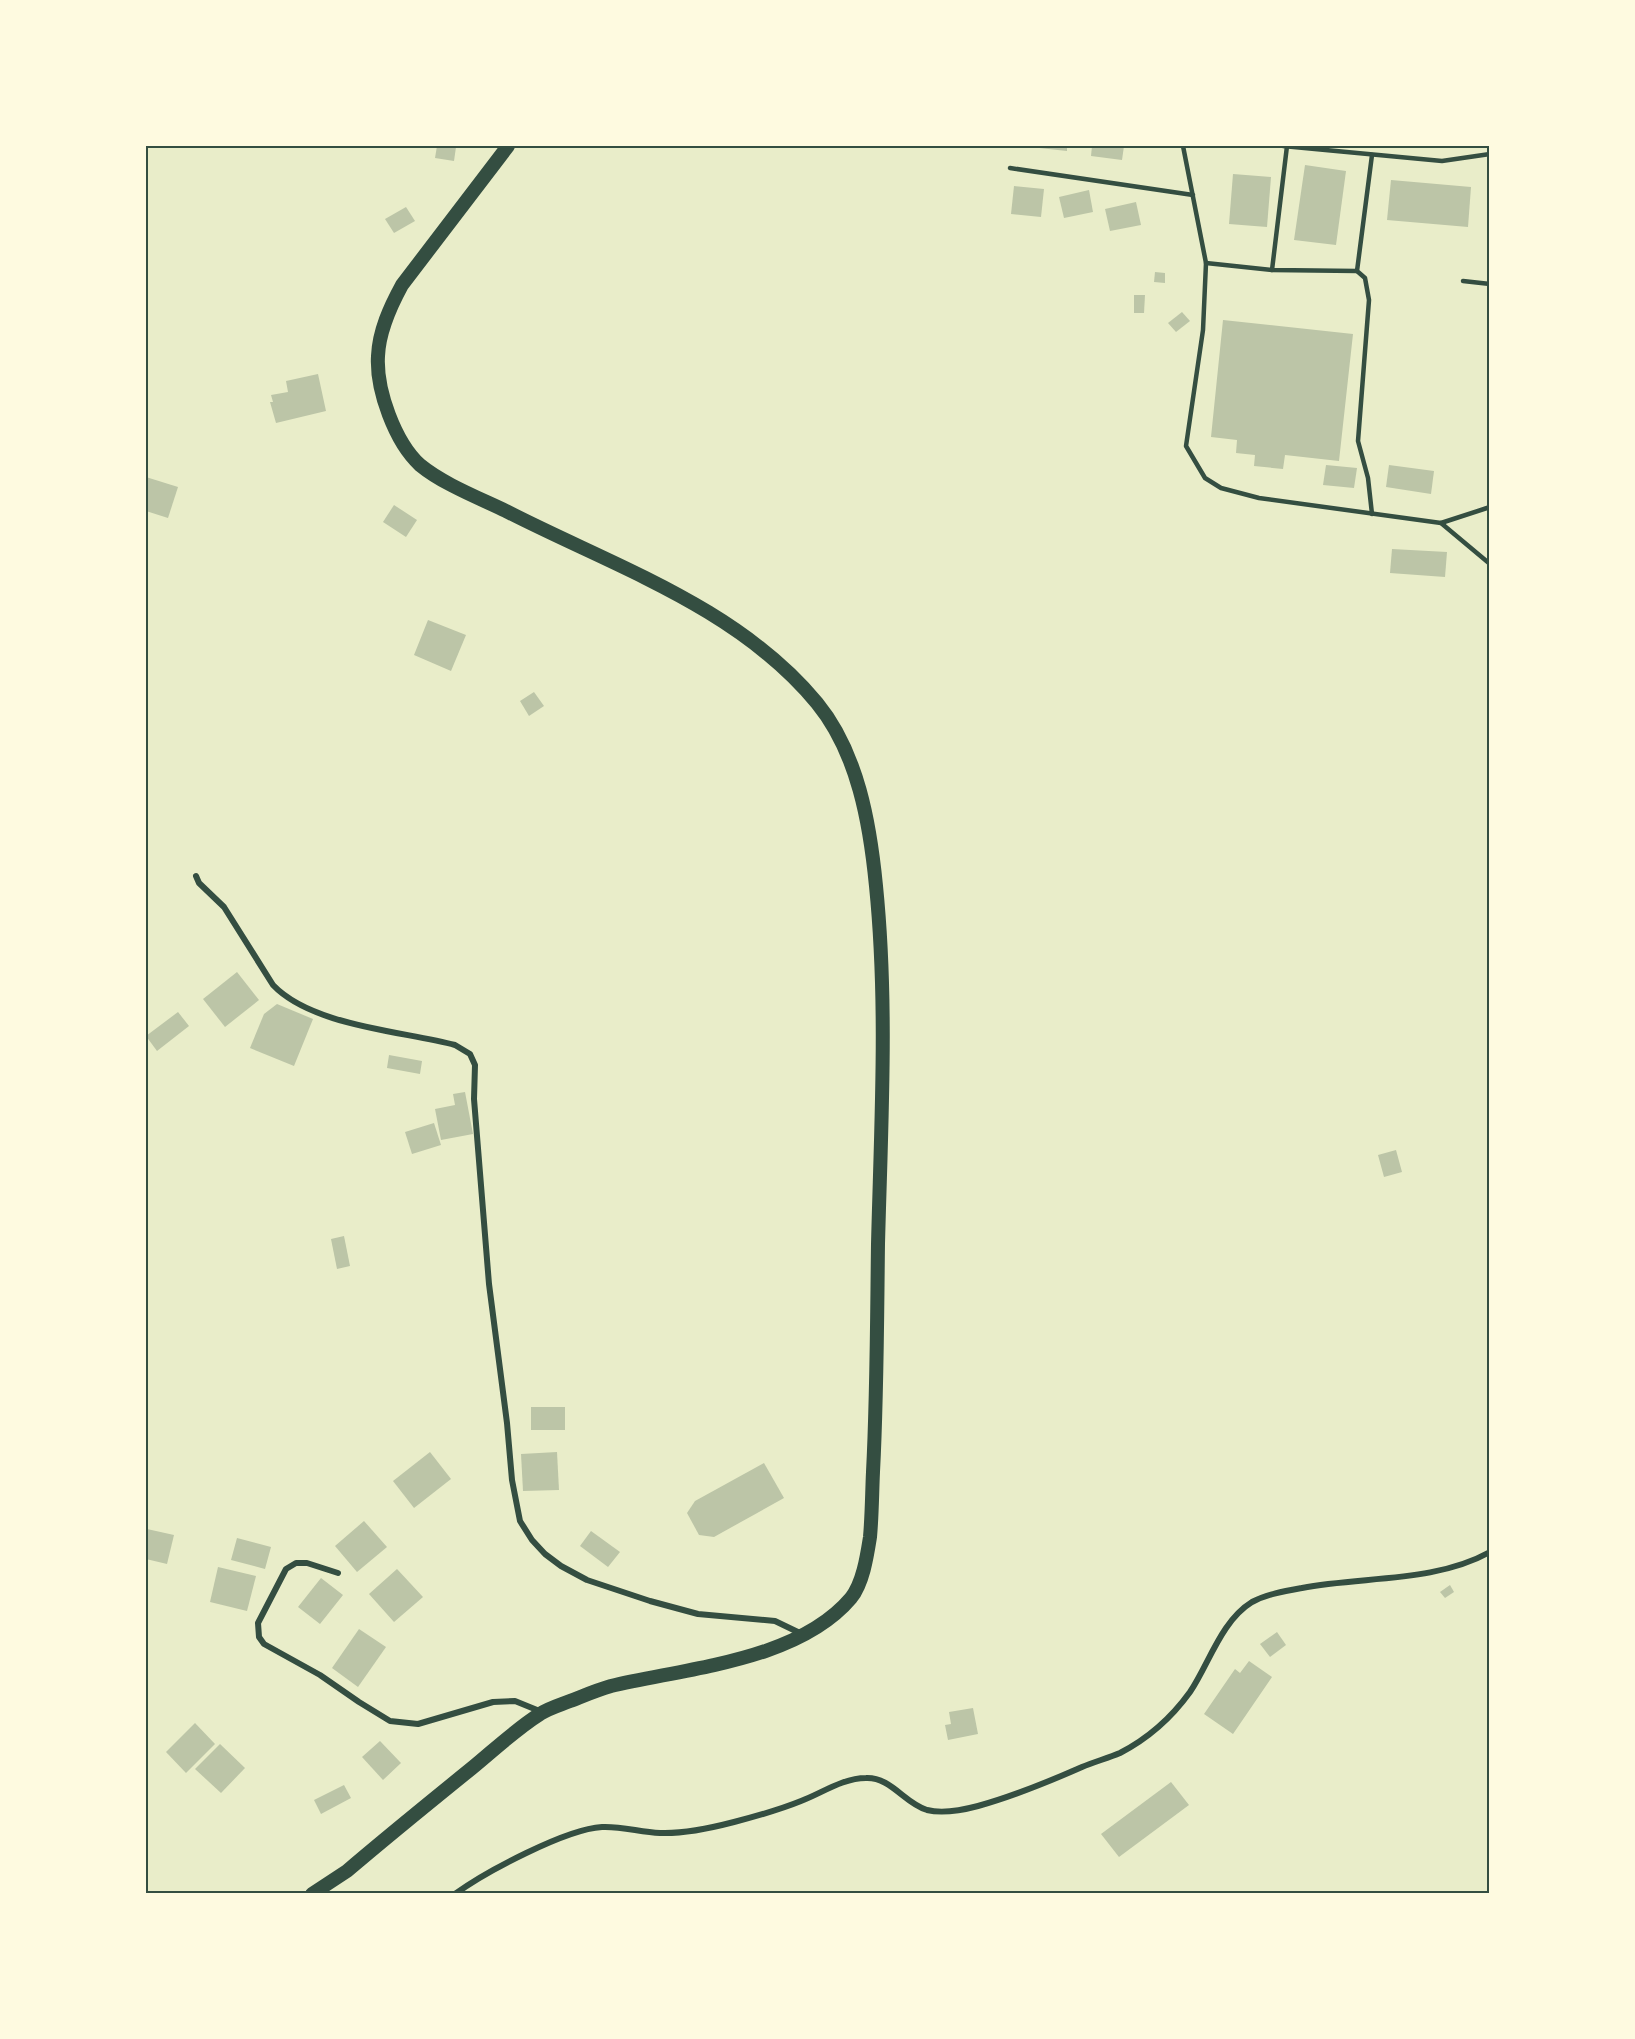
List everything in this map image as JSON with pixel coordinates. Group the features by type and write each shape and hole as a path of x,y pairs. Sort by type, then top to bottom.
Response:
{"main road":[{"path":"312,1893 347,1871 542,1712 606,1687 752,1656 803,1634 840,1609 855,1593 864,1566 870,1536 875,1425 882,986 876,884 866,819 849,757 835,729 819,705 784,669 745,637 691,602 442,479 420,465 408,451 392,424 378,372 380,337 392,303 402,285 508,146"}],"street":[{"path":"196,876 199,883 224,907 273,985 300,1006 359,1026 455,1045 465,1049 473,1059 475,1065 474,1099 489,1284 512,1480 520,1521 532,1540 561,1566 586,1580 698,1614 775,1621 803,1634"},
{"path":"454,1893 531,1851 593,1827 607,1826 645,1832 677,1833 769,1813 861,1778 873,1778 886,1782 916,1805 927,1810 953,1811 1002,1799 1120,1753 1156,1730 1189,1694 1235,1617 1252,1602 1277,1593 1318,1585 1447,1569 1490,1552"},
{"path":"338,1573 306,1563 296,1563 286,1569 258,1623 259,1637 264,1644 320,1675 390,1721 418,1724 493,1702 515,1701 542,1712"}],"lane":[{"path":"1183,146 1206,263 1203,330 1186,446 1205,478 1221,488 1259,498 1441,523 1490,507"},
{"path":"1272,270 1285,146 1442,161 1490,154"},
{"path":"1357,271 1372,155"},
{"path":"1010,168 1193,195"},
{"path":"1206,263 1272,270 1357,271 1365,278 1369,300 1358,441 1368,478 1372,514"},
{"path":"1463,281 1490,284"},
{"path":"1441,523 1489,564"}],"building":[{"path":"437,146 456,147 454,161 435,158"},
{"path":"1067,146 1067,151 1030,147"},
{"path":"1092,146 1124,146 1122,160 1091,156"},
{"path":"1305,165 1346,171 1336,245 1294,240"},
{"path":"1233,174 1271,177 1267,227 1229,224"},
{"path":"1391,180 1471,187 1468,227 1387,220"},
{"path":"1014,186 1044,189 1041,217 1011,214"},
{"path":"1089,190 1093,212 1064,218 1059,197"},
{"path":"1136,202 1141,225 1110,231 1105,209"},
{"path":"406,207 415,221 394,233 385,219"},
{"path":"1155,272 1165,273 1165,283 1154,282"},
{"path":"1134,295 1145,295 1144,313 1134,313"},
{"path":"1182,312 1190,321 1176,332 1168,323"},
{"path":"1223,320 1353,334 1339,461 1285,455 1283,469 1254,466 1255,455 1236,453 1237,440 1211,437"},
{"path":"318,374 326,411 276,423 270,402 273,402 271,395 288,392 286,381"},
{"path":"1326,465 1357,468 1354,488 1323,485"},
{"path":"1389,465 1434,471 1431,494 1386,487"},
{"path":"146,477 178,487 168,518 146,511"},
{"path":"394,505 417,520 406,537 383,522"},
{"path":"1392,549 1447,552 1445,577 1390,573"},
{"path":"428,620 466,635 451,671 414,655"},
{"path":"534,692 544,706 529,716 520,701"},
{"path":"237,972 259,1000 225,1027 203,999"},
{"path":"277,1004 313,1019 294,1066 250,1048 264,1014"},
{"path":"178,1012 189,1026 157,1051 146,1036"},
{"path":"389,1055 422,1061 420,1074 387,1068"},
{"path":"465,1092 473,1134 441,1140 435,1109 455,1105 453,1094"},
{"path":"434,1123 441,1145 412,1154 405,1132"},
{"path":"1396,1150 1402,1172 1384,1177 1378,1155"},
{"path":"344,1236 350,1266 337,1269 331,1239"},
{"path":"531,1407 565,1407 565,1430 531,1430"},
{"path":"430,1452 451,1479 414,1508 393,1481"},
{"path":"557,1452 559,1490 523,1491 521,1454"},
{"path":"764,1463 784,1498 714,1537 699,1535 687,1513 695,1501"},
{"path":"364,1521 387,1547 357,1572 335,1546"},
{"path":"147,1529 174,1535 167,1564 146,1559"},
{"path":"591,1531 620,1552 608,1567 580,1546"},
{"path":"237,1538 271,1547 265,1569 231,1560"},
{"path":"218,1567 256,1576 247,1611 210,1602"},
{"path":"397,1569 423,1597 394,1622 369,1594"},
{"path":"321,1578 343,1595 320,1624 298,1607"},
{"path":"1450,1585 1454,1592 1445,1598 1440,1592"},
{"path":"359,1629 386,1647 358,1687 332,1668"},
{"path":"1277,1632 1286,1645 1270,1657 1260,1644"},
{"path":"1249,1661 1272,1677 1233,1734 1204,1714 1235,1669 1240,1673"},
{"path":"973,1708 978,1734 948,1740 945,1725 951,1724 949,1712"},
{"path":"195,1723 215,1744 186,1773 166,1752"},
{"path":"380,1741 401,1763 383,1780 362,1757"},
{"path":"220,1744 245,1768 221,1793 195,1769"},
{"path":"1171,1782 1189,1805 1119,1857 1101,1834"},
{"path":"344,1785 351,1798 321,1814 314,1800"}]}
